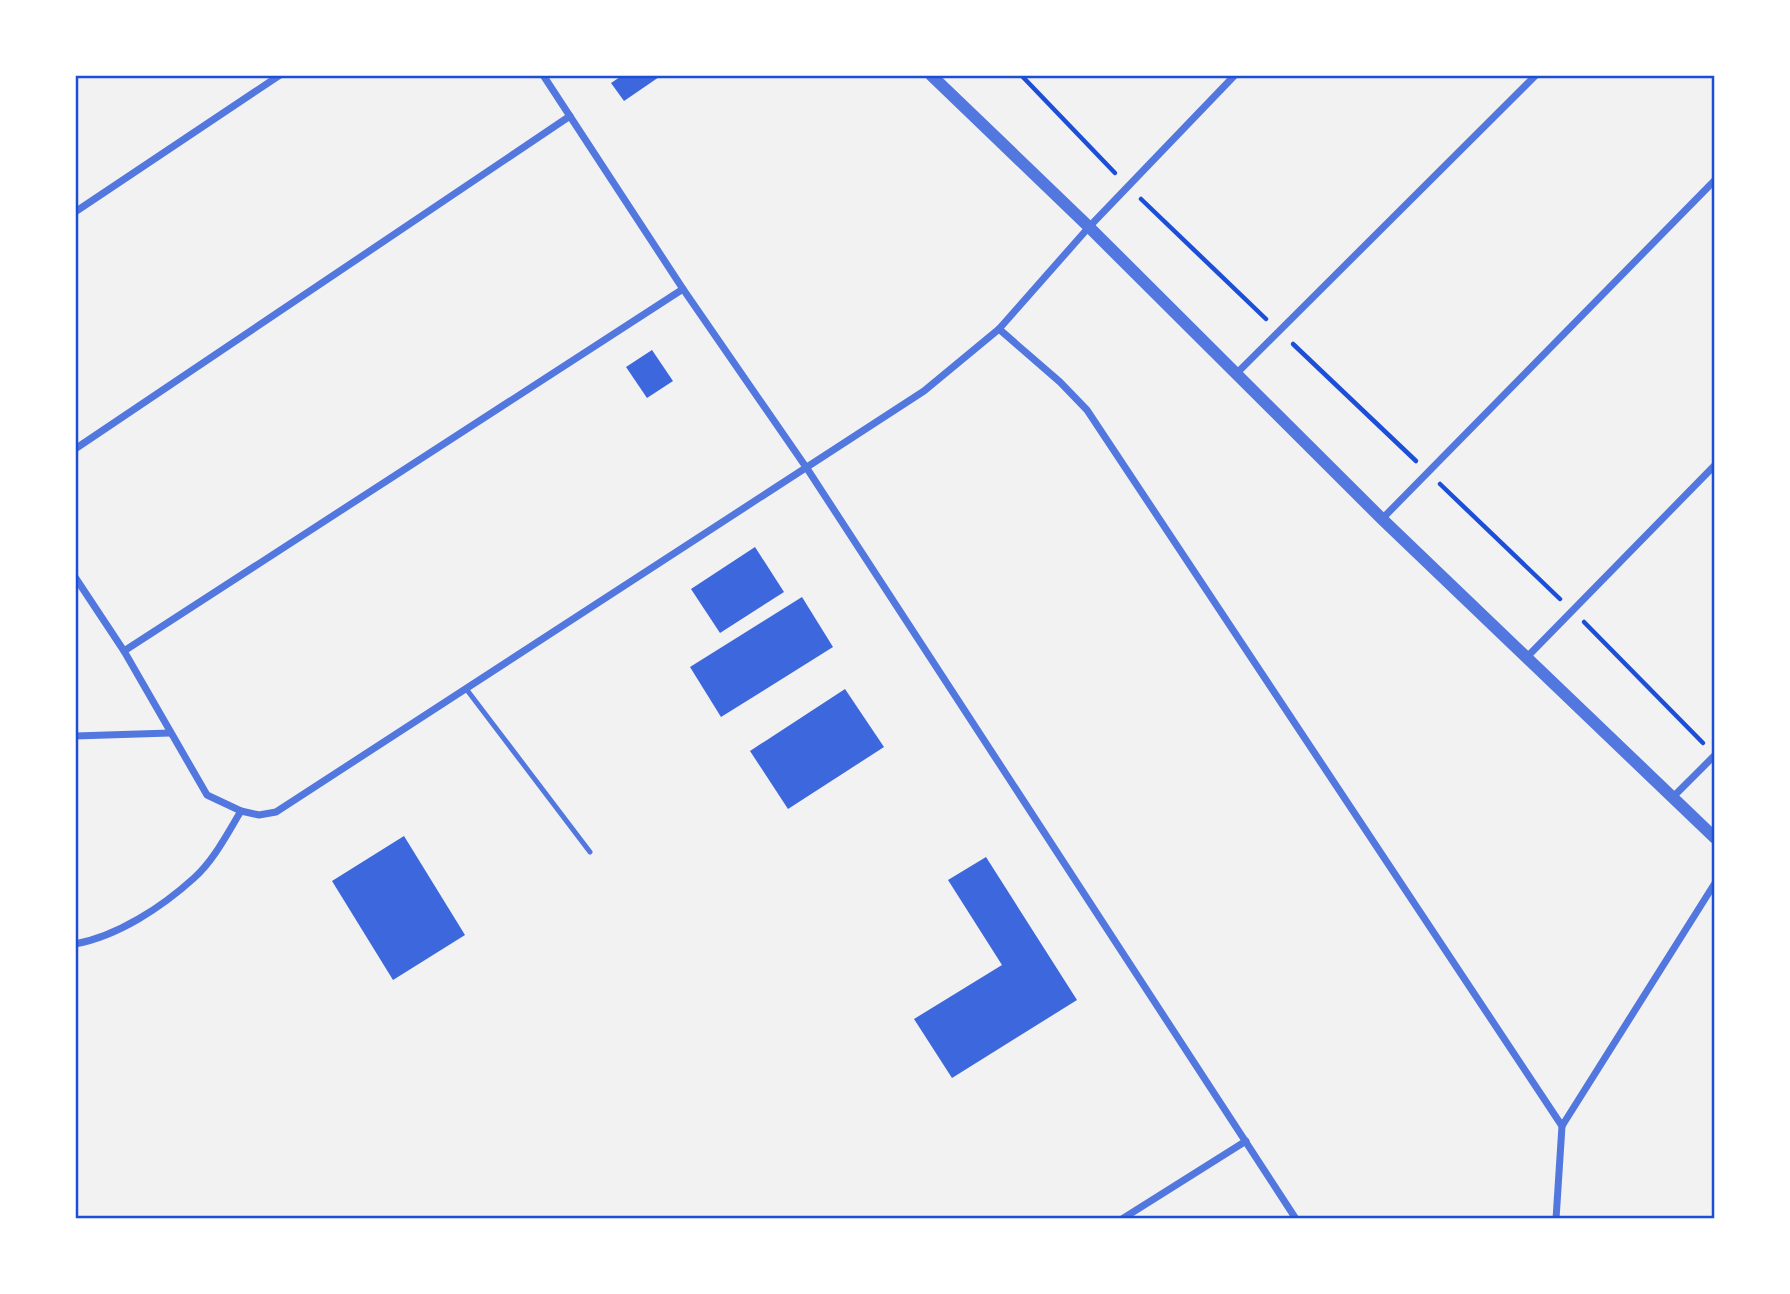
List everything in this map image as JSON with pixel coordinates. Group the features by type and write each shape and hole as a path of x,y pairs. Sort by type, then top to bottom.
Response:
{"street":[{"path":"75,212 280,75"},
{"path":"543,75 683,289 808,470 1296,1219"},
{"path":"931,75 1089,227 1381,519 1528,656 1715,838"},
{"path":"75,577 124,652 208,795 241,811 259,815 276,812 808,470 924,391 999,329 1089,227 1235,75"},
{"path":"1236,374 1536,75"},
{"path":"75,449 570,116"},
{"path":"1381,519 1715,180"},
{"path":"124,652 683,289"},
{"path":"999,329 1060,382 1087,410 1562,1126"},
{"path":"1528,656 1715,465"},
{"path":"75,736 170,733"},
{"path":"1672,798 1715,755"},
{"path":"75,944 95,940 123,927 195,878 218,850 241,811"},
{"path":"1556,1219 1562,1126 1715,883"},
{"path":"1122,1219 1246,1141"}],"lane":[{"path":"467,690 590,852"}],"path":[{"path":"1021,75 1128,187 1572,610 1705,745"}],"building":[{"path":"623,75 662,75 624,101 611,83"},
{"path":"652,350 673,381 647,398 626,367"},
{"path":"755,547 784,592 720,633 691,589"},
{"path":"802,597 833,647 721,717 690,667"},
{"path":"845,689 884,747 788,809 750,751"},
{"path":"404,836 465,935 393,980 332,881"},
{"path":"986,857 1077,1000 952,1078 914,1019 1002,965 948,880"}]}
